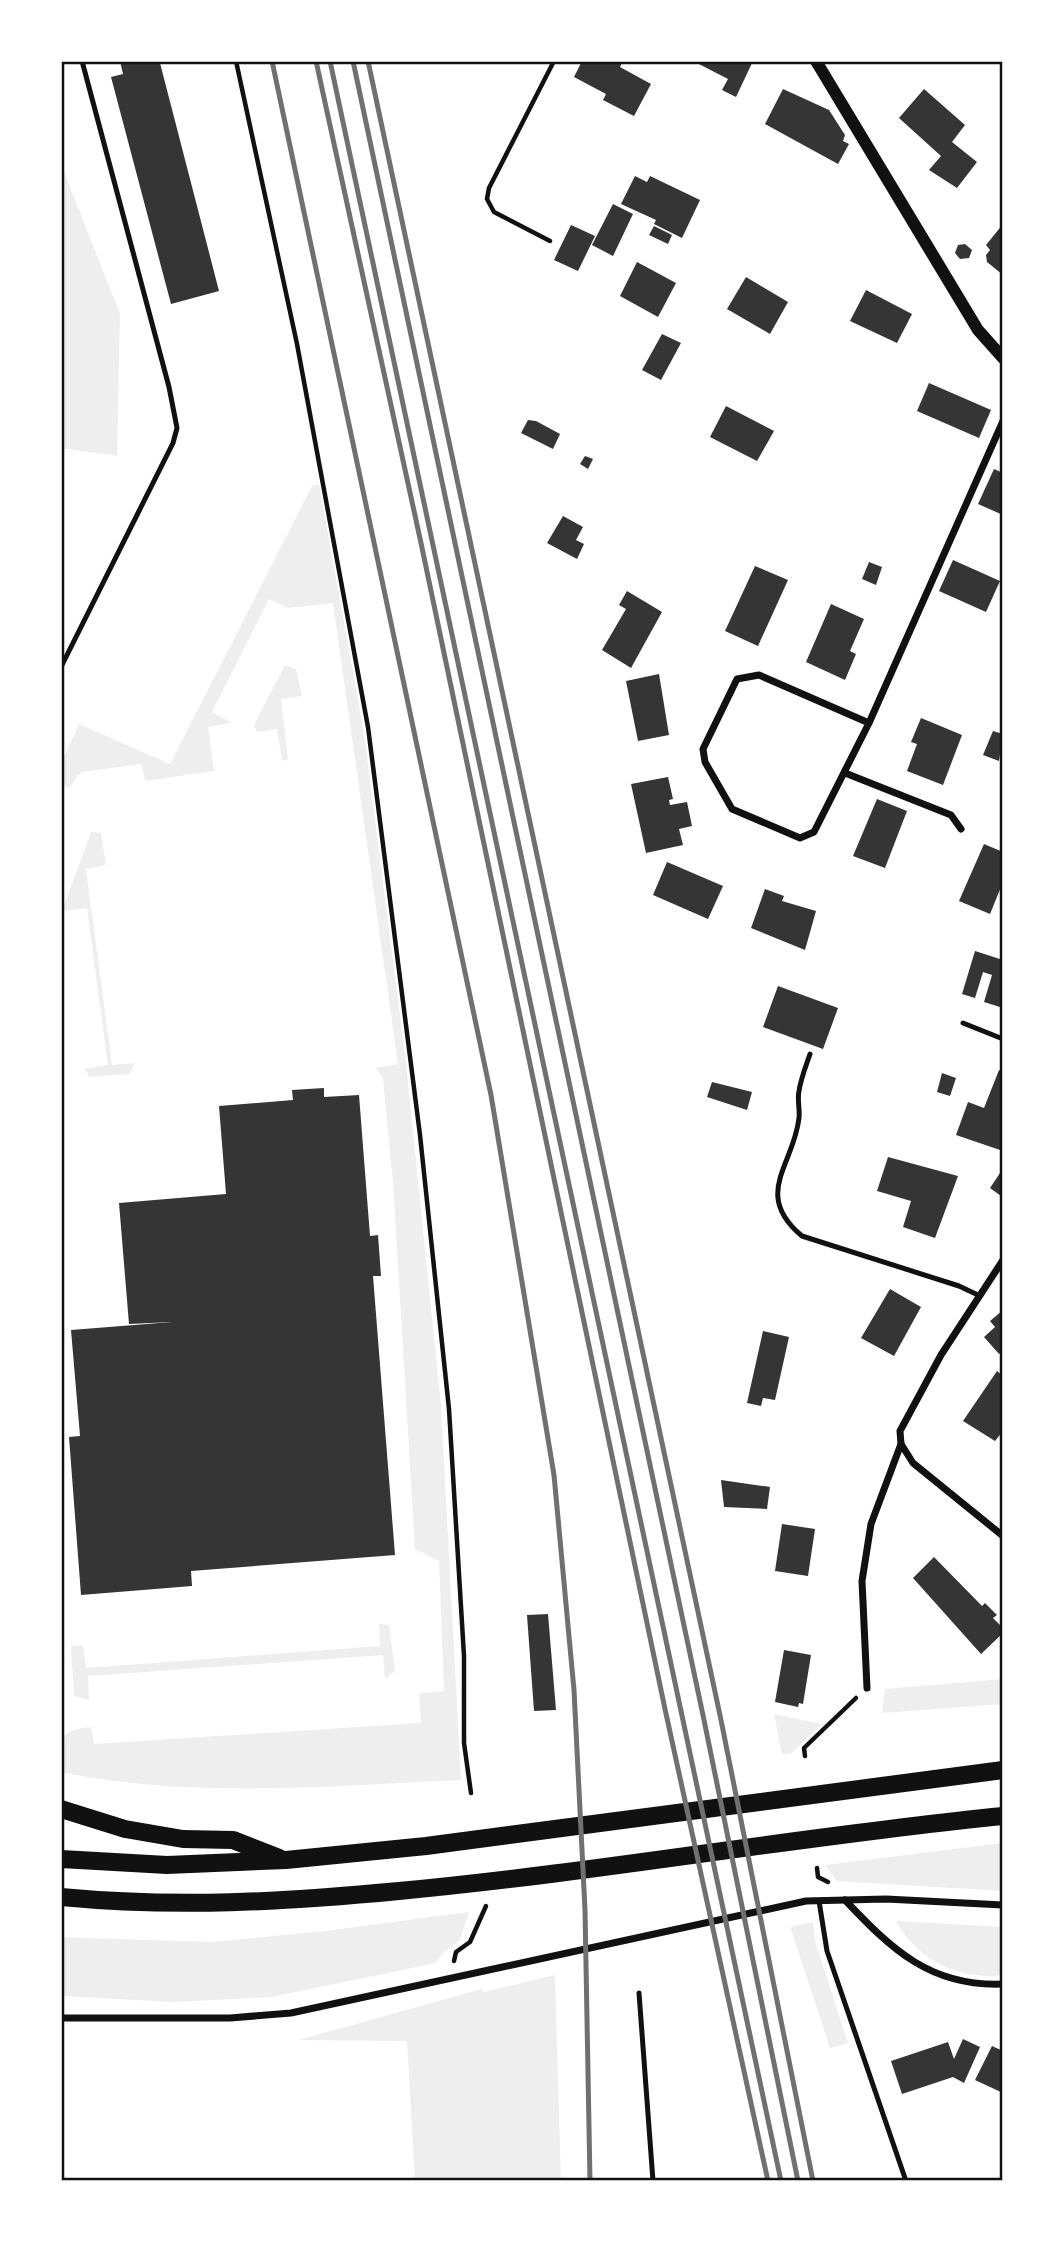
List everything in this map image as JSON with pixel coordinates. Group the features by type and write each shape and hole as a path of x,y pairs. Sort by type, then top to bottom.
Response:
{"main road":[{"path":"61,1859 86,1863 167,1865 286,1860 426,1846 1003,1770"},
{"path":"61,1808 92,1820 183,1839 233,1839 286,1860"},
{"path":"67,1899 181,1904 294,1902 471,1885 1003,1816"}],"street":[{"path":"816,61 978,330 1003,358"},
{"path":"869,723 759,675 737,680 704,749 705,762 732,809 800,838 814,832 869,723 1003,421"},
{"path":"845,773 951,815 961,829"},
{"path":"867,1688 861,1615 862,1581 871,1524 901,1444 900,1430 978,1295 1003,1260"},
{"path":"901,1444 913,1463 1003,1536"},
{"path":"61,2018 230,2018 291,2013 806,1901 886,1899 1003,1905"},
{"path":"845,1900 918,1965 961,1984 1003,1984"}],"lane":[{"path":"61,667 173,443 177,428 159,345 82,61"},
{"path":"963,1023 1003,1039"},
{"path":"810,1054 798,1092 799,1119 780,1172 777,1193 787,1224 802,1236 959,1286 978,1295"},
{"path":"819,1901 827,1951 905,2181"},
{"path":"639,1993 653,2181"}],"path":[{"path":"236,61 297,344 368,727 420,1135 449,1409 464,1656 464,1743 471,1793"},
{"path":"550,241 494,212 486,199 489,188 554,61"},
{"path":"805,1756 804,1748 867,1688"},
{"path":"817,1868 818,1877 832,1883"},
{"path":"453,1976 456,1952 470,1942 486,1906"}],"shaded area":[{"path":"61,164 120,314 117,456 61,448"},
{"path":"319,484 364,733 406,1063 441,1406 461,1780 311,1787 211,1788 111,1780 61,1772 63,1739 66,1734 80,1728 91,1727 94,1744 421,1723 419,1693 444,1691 439,1561 415,1549 393,1182 383,1079 376,1068 398,1064 333,603 288,608 269,599 212,712 232,723 208,727 214,771 145,781 142,764 81,772 69,788 63,785 61,790 61,764 79,724 170,764 312,486"},
{"path":"285,665 296,669 302,696 281,699 288,759 282,761 277,729 257,732 254,725"},
{"path":"91,832 101,833 106,865 86,869 112,1065 135,1063 130,1074 90,1077 84,1069 108,1065 87,908 62,911"},
{"path":"379,1624 389,1625 395,1671 385,1679 383,1655 88,1676 89,1700 74,1696 71,1646 83,1646 86,1668 380,1646"},
{"path":"1003,1679 1003,1704 882,1713 885,1689"},
{"path":"774,1714 822,1724 792,1753 782,1755"},
{"path":"1003,1843 1003,1891 837,1881 825,1865"},
{"path":"469,1912 460,1940 444,1952 436,1963 271,1997 173,2002 61,1996 61,1937 212,1942 325,1931"},
{"path":"896,1921 1003,1927 1003,1975 971,1974 941,1964 915,1946"},
{"path":"813,1922 815,1941 848,2043 830,2048 790,1927"},
{"path":"555,1975 561,2181 415,2181 407,2041 298,2040 482,1989 484,1992"}],"building":[{"path":"120,61 165,61 160,63 219,291 171,304 111,77 123,74"},
{"path":"582,61 623,61 620,67 651,84 634,116 603,100 606,94 574,77"},
{"path":"693,61 753,61 736,97 722,90 728,79"},
{"path":"783,89 829,110 845,135 843,141 849,144 838,164 765,124"},
{"path":"924,89 965,125 952,142 977,162 957,188 929,170 941,156 899,118"},
{"path":"635,176 647,182 650,176 700,200 682,238 654,224 656,220 621,204"},
{"path":"613,204 633,214 613,256 592,245"},
{"path":"1003,224 1003,275 987,262 986,255 990,250 986,245"},
{"path":"571,225 595,236 578,271 554,260"},
{"path":"654,226 672,235 668,244 649,235"},
{"path":"965,244 972,250 969,258 960,259 955,253 958,245"},
{"path":"637,262 676,283 658,317 620,296"},
{"path":"746,277 788,302 770,334 727,309"},
{"path":"866,290 912,314 897,343 850,321"},
{"path":"662,334 681,343 661,380 642,370"},
{"path":"929,383 991,410 979,438 917,411"},
{"path":"726,406 774,431 757,461 710,437"},
{"path":"528,420 536,421 560,434 553,449 521,433"},
{"path":"585,456 593,459 588,469 580,464"},
{"path":"994,469 1003,473 1003,515 978,504"},
{"path":"563,516 583,527 576,540 584,544 577,559 547,543"},
{"path":"953,560 1000,581 986,612 939,591"},
{"path":"869,562 882,567 876,585 862,579"},
{"path":"755,566 788,580 758,646 725,631"},
{"path":"627,591 662,612 631,668 602,650 626,609 619,605"},
{"path":"831,604 864,619 850,651 856,654 845,680 806,662"},
{"path":"659,674 669,735 638,741 626,681"},
{"path":"921,718 962,735 943,785 907,771 917,744 911,742"},
{"path":"993,731 1003,734 999,761 983,755"},
{"path":"668,777 673,799 669,800 670,805 687,802 692,826 679,829 683,845 646,853 631,784"},
{"path":"877,799 907,811 885,868 853,856"},
{"path":"984,844 1003,852 1003,882 990,914 959,901"},
{"path":"667,862 723,886 708,919 653,895"},
{"path":"765,889 784,896 782,901 816,911 805,950 751,928"},
{"path":"975,951 1003,960 1003,1008 984,1002 992,975 983,972 975,998 962,994"},
{"path":"778,986 838,1008 823,1049 763,1027"},
{"path":"999,1070 1003,1072 1003,1151 956,1135 968,1102 984,1108"},
{"path":"942,1073 956,1078 950,1096 937,1092"},
{"path":"712,1082 752,1092 747,1110 707,1097"},
{"path":"324,1088 324,1097 359,1095 370,1236 378,1235 381,1276 373,1276 395,1555 191,1571 192,1586 81,1595 69,1437 80,1436 71,1330 172,1322 129,1324 119,1203 226,1194 219,1106 293,1100 292,1090"},
{"path":"888,1157 958,1176 935,1238 903,1227 911,1201 877,1191"},
{"path":"1000,1173 1003,1174 1001,1196 990,1188"},
{"path":"890,1289 921,1307 894,1356 861,1338"},
{"path":"1003,1310 1003,1351 999,1354 984,1337 995,1327 990,1321"},
{"path":"763,1331 789,1337 775,1400 763,1398 761,1406 747,1403"},
{"path":"997,1371 1003,1376 1003,1431 995,1441 963,1421"},
{"path":"721,1480 770,1487 767,1509 724,1507"},
{"path":"782,1524 815,1529 808,1576 775,1571"},
{"path":"934,1557 982,1606 985,1603 997,1615 993,1618 1003,1628 1003,1633 981,1654 913,1578"},
{"path":"548,1614 556,1710 534,1711 527,1615"},
{"path":"784,1650 811,1655 803,1704 799,1703 798,1707 775,1702"},
{"path":"963,2039 980,2047 964,2083 953,2077 902,2094 891,2061 948,2042 954,2059"},
{"path":"992,2046 1003,2051 1003,2093 975,2080"}],"railway":[{"path":"272,61 491,1095 554,1475 574,1690 585,1910 590,2181"},
{"path":"316,61 421,543 665,1709 768,2181"},
{"path":"330,61 781,2181"},
{"path":"353,61 704,1720 798,2181"},
{"path":"368,61 721,1720 813,2181"}]}
